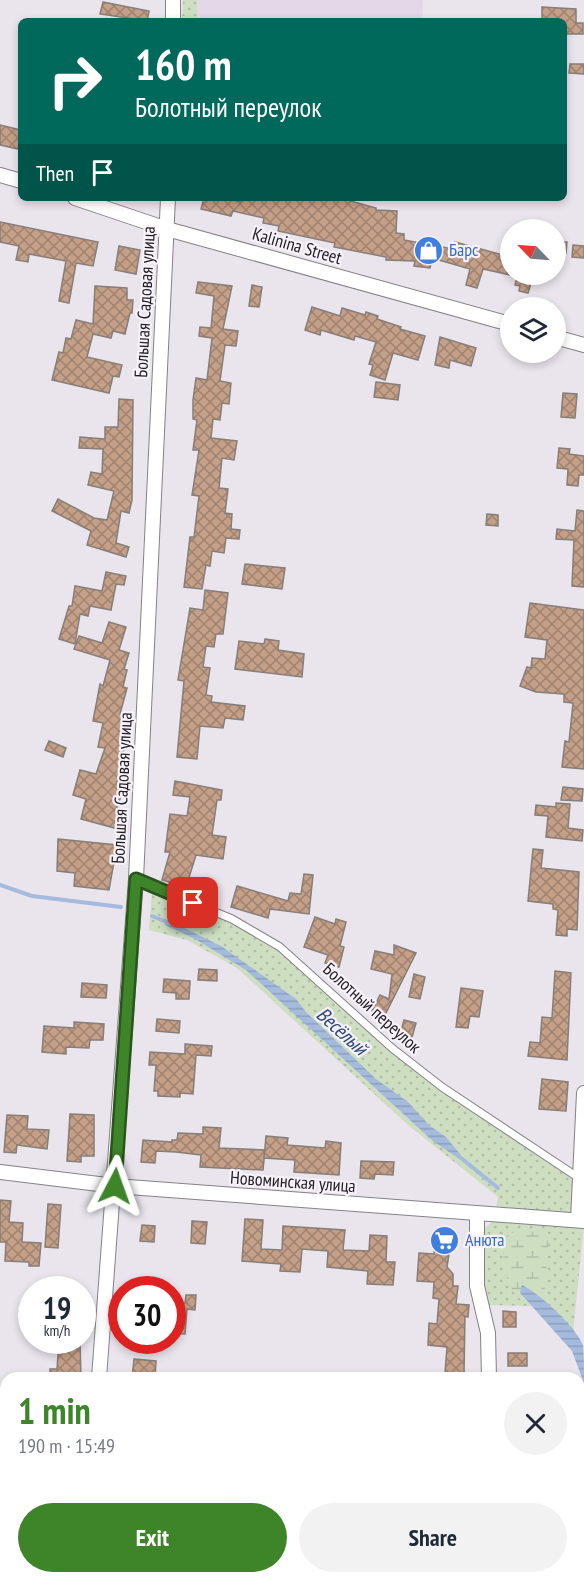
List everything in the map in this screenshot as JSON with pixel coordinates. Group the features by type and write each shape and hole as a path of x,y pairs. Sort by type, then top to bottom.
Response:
{"street":[{"path":"173,0 173,18"},
{"path":"0,175 18,180"},
{"name":"Kalinina Street","path":"84,201 167,229 500,321"},
{"name":"Большая Садовая улица","path":"100,1372 136,879 168,201"},
{"path":"566,340 584,345"},
{"path":"581,1221 579,1178 584,1093"},
{"name":"Новоминская улица","path":"0,1172 115,1186 581,1221"},
{"path":"477,1214 477,1286 488,1333 489,1372"}],"lane":[{"name":"Болотный переулок","path":"136,879 232,919 280,947 392,1048 442,1087 579,1178"}],"shaded area":[{"path":"197,0 423,0 422,18 197,18"}],"green space":[{"path":"183,0 197,0 197,18 182,18"},
{"path":"152,893 225,921 280,952 383,1045 431,1084 574,1180 573,1214 496,1209 498,1197 408,1125 237,968 187,940 149,930"},
{"path":"495,1219 584,1226 573,1331 548,1305 545,1287 548,1233 507,1235 504,1264 510,1285 522,1301 531,1306 489,1305 482,1286 483,1230"},
{"path":"546,1231 549,1237 545,1287 548,1305 524,1286 520,1293 531,1306 515,1294 510,1285 504,1265 504,1244 507,1235 514,1232"}],"water":[{"path":"168,920 221,946 296,999 306,1012 376,1079 408,1102 430,1126 446,1137 460,1154 458,1158 433,1141 246,970 195,939 165,925 164,922"},
{"path":"522,1285 538,1295 573,1329 583,1345 584,1372 580,1372 572,1351 520,1293"}],"building":[{"path":"103,2 149,11 148,18 100,14"},
{"path":"542,7 576,9 576,23 583,23 583,34 567,34 567,18 542,18"},
{"path":"570,64 584,64 584,74 569,73"},
{"path":"0,125 18,129 18,149 0,145"},
{"path":"203,201 351,201 376,208 376,210 397,211 396,233 404,234 404,240 453,249 455,242 500,254 500,273 483,269 477,288 466,285 470,269 432,258 430,268 414,266 415,261 386,260 386,257 334,247 335,243 278,231 279,226 263,223 264,218 233,211 231,216 201,209"},
{"path":"0,222 98,242 93,266 76,263 69,303 59,301 66,261 29,254 28,262 16,260 19,246 0,242"},
{"path":"573,245 584,246 584,258 572,257"},
{"path":"119,246 140,250 136,274 115,270"},
{"path":"198,282 232,286 223,329 238,331 236,346 225,345 220,381 231,383 229,404 222,403 220,420 213,419 211,438 237,441 234,460 222,458 219,488 228,489 225,513 232,514 231,529 240,530 239,539 226,538 224,553 212,551 210,566 206,565 202,589 184,587 190,537 194,537 199,496 192,495 199,450 193,450 197,420 193,419 193,400 196,378 207,380 212,338 199,336 200,327 211,328 214,296 196,293"},
{"path":"252,285 262,287 259,307 249,306"},
{"path":"515,285 531,285 528,293 519,291 520,286"},
{"path":"95,286 127,288 127,300 133,300 132,313 130,313 125,334 113,331 111,338 93,334 87,357 122,365 119,377 113,376 109,393 52,380 59,352 63,353 66,338 71,339 76,320 93,324"},
{"path":"312,307 340,316 342,308 365,315 366,312 378,316 377,319 401,327 400,329 425,336 418,360 393,353 385,380 370,375 373,365 369,364 376,342 355,336 354,340 321,330 320,335 305,330"},
{"path":"440,337 476,348 471,366 450,360 449,368 435,365"},
{"path":"376,382 400,385 398,400 374,397"},
{"path":"563,393 577,394 575,418 561,417"},
{"path":"119,399 133,400 132,500 129,513 121,511 116,543 129,547 126,557 87,545 91,531 52,511 58,499 94,518 107,520 114,491 88,485 91,472 102,474 103,449 79,448 80,437 105,439 105,427 118,427"},
{"path":"559,448 570,449 569,454 584,456 584,475 579,475 578,486 567,485 568,469 557,468"},
{"path":"577,510 584,511 584,587 572,586 574,540 556,539 557,529 575,531"},
{"path":"487,514 498,515 498,526 486,525"},
{"path":"245,564 285,568 282,589 242,584"},
{"path":"106,572 126,576 124,585 116,584 111,610 90,606 88,616 80,614 75,644 59,639 69,606 72,606 75,586 102,591"},
{"path":"205,590 228,593 223,634 216,634 214,647 206,646 203,667 210,668 206,695 212,696 211,702 245,706 243,720 225,718 223,728 200,726 197,759 177,757 184,681 178,680 190,608 203,610"},
{"path":"530,603 584,610 584,769 562,767 565,741 569,742 573,703 564,702 564,694 536,692 520,686 527,667 531,668 532,658 545,659 547,640 525,637"},
{"path":"109,622 126,627 119,650 129,653 124,669 127,670 123,687 127,688 120,714 127,716 123,734 127,735 122,758 125,759 117,782 124,784 116,813 121,814 118,829 81,819 86,799 73,795 80,770 96,774 105,748 98,747 103,723 93,721 100,684 103,686 110,660 74,649 79,636 102,643"},
{"path":"265,639 279,641 278,650 304,654 302,677 235,669 239,641 264,644"},
{"path":"49,741 66,748 63,757 45,750"},
{"path":"175,781 222,790 221,800 217,800 212,835 226,837 223,859 196,855 186,887 162,880 170,852 165,852 170,814 187,816 190,797 173,795"},
{"path":"563,787 583,789 582,801 561,800"},
{"path":"556,803 570,804 568,828 583,830 582,841 546,837 548,816 535,815 536,805 556,807"},
{"path":"58,839 117,845 109,890 74,886 75,873 57,871"},
{"path":"533,849 543,850 541,868 579,872 577,930 567,929 567,936 556,935 558,910 553,909 553,904 528,901"},
{"path":"304,874 313,875 309,914 270,909 268,918 231,907 237,886 288,901 290,893 301,894"},
{"path":"315,917 335,924 336,919 346,922 340,946 344,947 339,967 325,963 328,955 304,947"},
{"path":"394,945 416,953 384,1017 372,1011 380,995 389,999 392,974 371,969 375,951 394,955"},
{"path":"199,969 217,970 217,981 198,980"},
{"path":"555,971 571,973 567,1060 528,1056 530,1042 540,1043 542,1017 552,1018"},
{"path":"414,974 425,977 420,999 409,997"},
{"path":"164,979 190,981 189,999 176,999 176,993 163,992"},
{"path":"82,983 107,985 106,998 81,997"},
{"path":"461,988 483,991 479,1017 470,1016 468,1028 456,1027"},
{"path":"157,1019 180,1021 179,1033 156,1031"},
{"path":"404,1020 416,1023 411,1041 399,1039"},
{"path":"74,1022 104,1024 103,1040 90,1040 89,1048 66,1047 66,1054 42,1052 44,1026 74,1028"},
{"path":"185,1044 212,1046 211,1056 196,1055 193,1094 180,1093 180,1097 158,1096 158,1091 154,1091 156,1065 149,1065 150,1052 185,1054"},
{"path":"542,1079 568,1082 566,1111 539,1109"},
{"path":"70,1114 94,1115 94,1156 81,1156 81,1162 67,1161"},
{"path":"7,1115 28,1116 27,1129 49,1130 47,1149 17,1145 16,1153 4,1152"},
{"path":"203,1127 221,1128 219,1148 265,1150 263,1170 200,1167 201,1155 176,1152 156,1151 155,1163 141,1162 143,1140 172,1142 172,1140 177,1140 178,1133 203,1134"},
{"path":"266,1136 288,1138 287,1145 325,1148 326,1141 341,1143 339,1175 294,1172 295,1160 264,1158"},
{"path":"361,1161 394,1162 393,1175 375,1174 374,1179 360,1178"},
{"path":"0,1200 11,1201 9,1222 23,1223 22,1242 41,1243 39,1266 29,1266 29,1262 5,1261 6,1242 0,1242"},
{"path":"48,1204 61,1205 58,1248 45,1247"},
{"path":"245,1219 263,1220 261,1249 282,1250 283,1226 345,1230 343,1250 369,1251 370,1235 387,1236 386,1262 395,1262 393,1285 367,1284 368,1271 327,1267 328,1251 302,1249 300,1272 280,1271 281,1264 242,1261"},
{"path":"192,1221 207,1222 205,1244 191,1243"},
{"path":"142,1225 155,1226 154,1242 140,1241"},
{"path":"436,1233 452,1235 447,1267 453,1274 453,1286 458,1286 456,1304 469,1305 468,1317 465,1316 464,1372 445,1372 447,1347 428,1345 429,1323 437,1324 439,1299 433,1298 434,1282 417,1281 419,1253 434,1254"},
{"path":"186,1295 196,1295 195,1310 187,1309 186,1322"},
{"path":"503,1311 516,1312 516,1327 503,1327"},
{"path":"508,1353 527,1353 527,1366 508,1366"},
{"path":"58,1354 80,1354 81,1372 50,1372 50,1369 57,1369"},
{"path":"134,1359 156,1361 155,1372 133,1372"}],"waterway":[{"name":"Весёлый","path":"0,885 32,896 121,907"},
{"name":"Весёлый","path":"152,916 169,923"},
{"name":"Весёлый","path":"456,1154 498,1188"}],"place":[{"name":"Барс","path":"428,250"},
{"name":"Анюта","path":"444,1240"}],"route":[{"path":"115,1186 136,879 193,903"}]}
